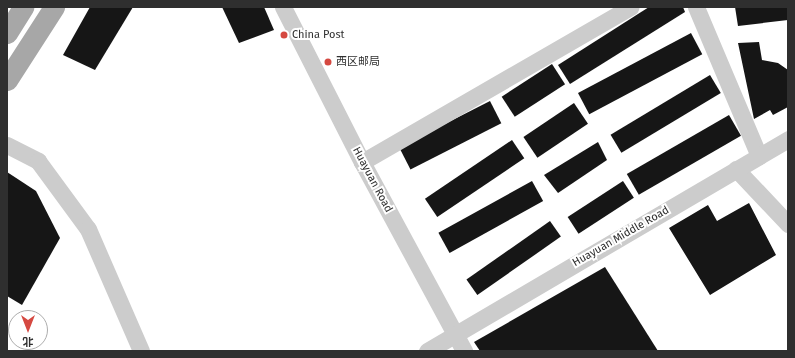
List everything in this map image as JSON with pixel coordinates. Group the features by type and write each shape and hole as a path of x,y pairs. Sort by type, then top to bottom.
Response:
{"main road":[{"path":"7,80 54,7"}],"street":[{"name":"Huayuan Road","path":"283,7 362,162 454,335 464,351"},
{"path":"362,162 630,7"},
{"path":"696,7 759,156"},
{"name":"Huayuan Middle Road","path":"427,351 788,139"},
{"path":"7,144 38,161 88,229 141,351"},
{"path":"736,169 788,224"}],"building":[{"path":"90,7 133,7 95,70 63,55"},
{"path":"222,7 264,7 274,30 239,43"},
{"path":"649,7 683,7 685,12 570,84 558,65"},
{"path":"735,7 788,7 788,20 738,26"},
{"path":"691,33 702,54 589,114 578,93"},
{"path":"759,42 762,60 778,63 788,70 788,107 773,115 770,110 754,119 738,43"},
{"path":"552,64 565,84 515,117 502,97"},
{"path":"710,75 721,93 621,153 611,135"},
{"path":"490,101 501,123 410,170 399,147"},
{"path":"574,103 588,124 537,158 523,137"},
{"path":"729,115 741,136 639,195 627,174"},
{"path":"512,140 524,158 437,217 425,199"},
{"path":"598,142 607,160 558,193 544,175"},
{"path":"7,172 36,191 60,238 22,305 7,296"},
{"path":"532,181 543,201 450,253 438,233"},
{"path":"623,181 634,198 579,234 568,217"},
{"path":"749,203 776,255 710,295 669,228 708,205 717,221"},
{"path":"550,221 561,237 477,295 466,280"},
{"path":"605,267 658,351 480,351 474,342"}],"place":[{"name":"China Post","path":"284,35"},
{"name":"西区邮局","path":"328,62"}]}
